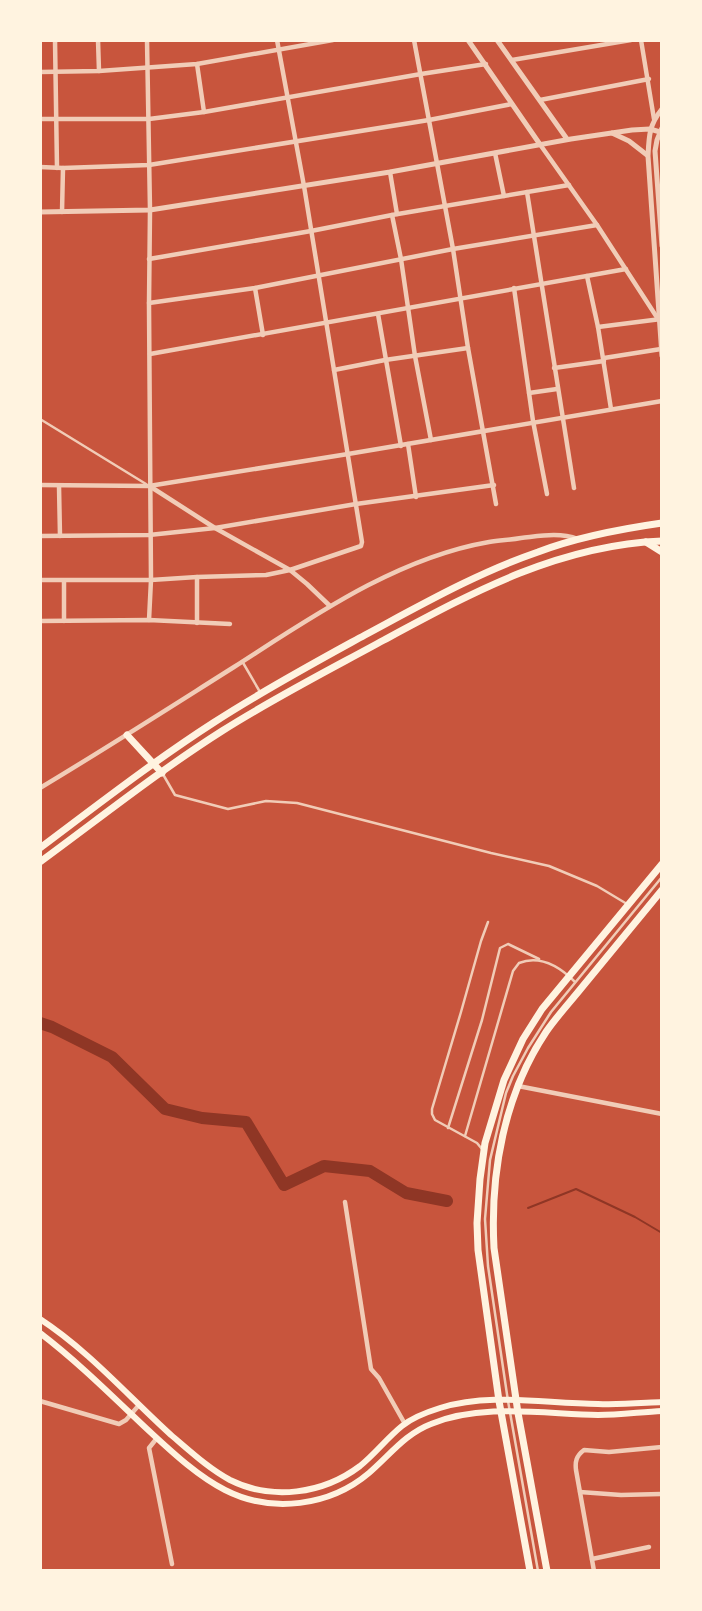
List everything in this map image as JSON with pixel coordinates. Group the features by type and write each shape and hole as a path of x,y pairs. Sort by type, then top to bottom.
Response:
{"main road":[{"path":"40,848 211,724 261,693 453,589 526,556 579,539 662,523"},
{"path":"40,862 218,733 265,704 425,618 516,573 570,555 593,549 662,540"},
{"path":"646,542 662,552"},
{"path":"127,735 162,773"},
{"path":"84,815 90,825"},
{"path":"530,1571 499,1401 478,1250 477,1223 484,1152 503,1080 542,1009 572,979 662,864"},
{"path":"547,1571 512,1401 492,1223 494,1160 518,1086 547,1030 662,890"},
{"path":"40,1319 71,1342 194,1455 233,1481 255,1489 303,1491 339,1479 360,1465 405,1424 426,1413 452,1405 482,1400 600,1404 662,1402"},
{"path":"40,1333 87,1371 201,1476 228,1492 252,1500 279,1504 305,1502 332,1495 357,1482 419,1429 455,1416 501,1411 601,1415 662,1411"},
{"path":"315,1488 318,1499"}],"street":[{"path":"55,40 56,119 62,212"},
{"path":"98,40 99,71"},
{"path":"147,40 150,210 149,620"},
{"path":"40,580 151,580 266,575 359,547 362,542 304,186 277,40"},
{"path":"40,72 197,64 330,40"},
{"path":"414,40 496,504"},
{"path":"468,40 660,319"},
{"path":"497,40 567,139"},
{"path":"512,60 631,40"},
{"path":"642,40 654,119"},
{"path":"197,64 204,112"},
{"path":"40,119 149,119 486,64"},
{"path":"540,100 649,79"},
{"path":"40,167 149,165 512,104"},
{"path":"554,368 661,353 648,156 650,129 662,109"},
{"path":"40,212 150,210 390,172 567,139 650,129 661,130 656,140 655,163 662,246"},
{"path":"612,133 629,141 648,156"},
{"path":"494,152 504,196"},
{"path":"390,172 407,307 431,440"},
{"path":"149,259 569,185"},
{"path":"527,192 574,488"},
{"path":"149,303 255,288 453,249 597,225"},
{"path":"150,354 626,269"},
{"path":"587,276 611,408"},
{"path":"255,288 263,335"},
{"path":"514,288 533,421 547,494"},
{"path":"378,314 401,446"},
{"path":"598,327 660,319"},
{"path":"334,370 468,348"},
{"path":"529,393 557,389"},
{"path":"40,485 149,486 662,401"},
{"path":"408,444 416,496"},
{"path":"40,536 149,535 215,528 494,485"},
{"path":"59,486 61,536"},
{"path":"149,486 289,570 307,583 330,606"},
{"path":"40,788 330,606 389,576 446,553 487,542 561,534 579,539"},
{"path":"197,577 197,623"},
{"path":"64,581 64,621"},
{"path":"40,621 149,620 230,624"},
{"path":"518,1086 662,1114"},
{"path":"345,1202 369,1362 405,1424"},
{"path":"40,1401 119,1424 124,1423 139,1405"},
{"path":"157,1438 149,1448 172,1564"},
{"path":"594,1571 575,1462 584,1451 609,1452 662,1447"},
{"path":"580,1492 661,1494"},
{"path":"592,1559 649,1547"}],"lane":[{"path":"55,40 68,40"},
{"path":"40,419 149,486"},
{"path":"242,662 261,693"},
{"path":"162,773 175,795 228,809 266,801 297,803 549,866 597,886 628,905"},
{"path":"607,936 662,877"},
{"path":"448,1128 482,1020 500,948 508,944 565,972 572,979 539,1029 513,1076 506,1093 494,1160 477,1143 448,1128 432,1114 488,922"},
{"path":"464,1136 513,971 519,963 526,960 542,961"},
{"path":"514,1412 538,1571"}],"waterway":[{"path":"40,1023 112,1057 165,1109 202,1118 246,1122 284,1185 324,1166 370,1171 406,1193 447,1201"},
{"path":"528,1208 576,1189 662,1233"}]}
